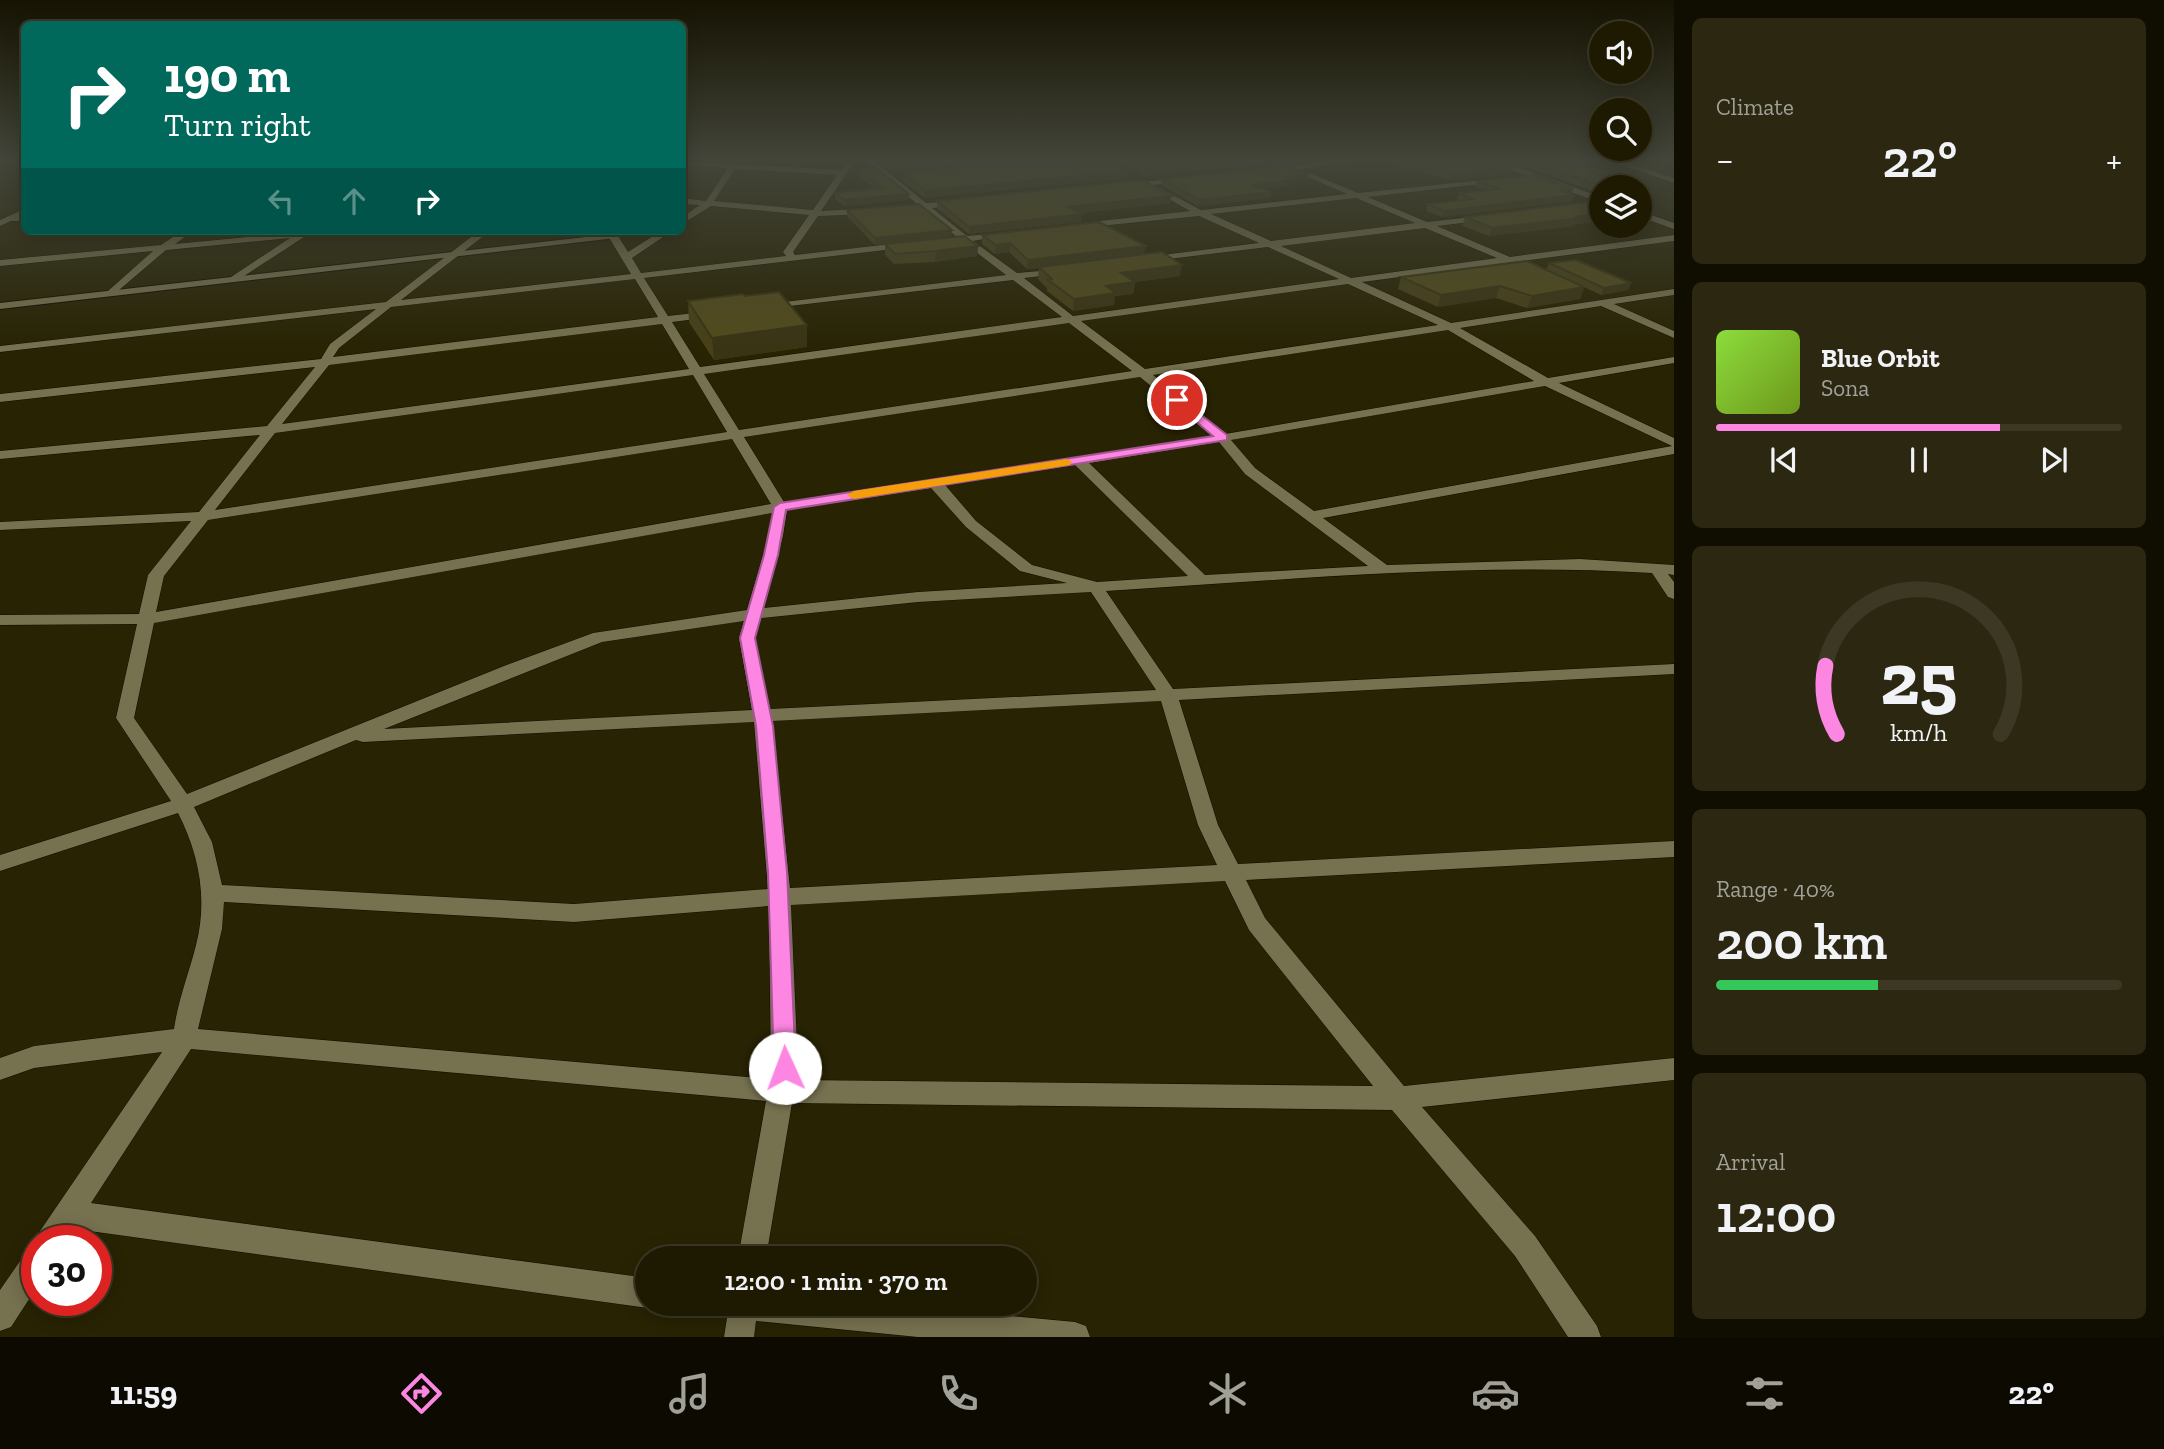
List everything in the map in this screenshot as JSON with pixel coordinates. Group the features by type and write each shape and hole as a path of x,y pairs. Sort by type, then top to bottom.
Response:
{"street":[{"path":"793,258 788,252 808,222"},
{"path":"944,222 1141,372 1222,438 1250,471 1384,570"},
{"path":"1076,227 1120,222"},
{"path":"1218,222 1446,324 1545,381 1674,443"},
{"path":"1420,222 1532,271"},
{"path":"1135,261 1446,222"},
{"path":"939,242 1020,233"},
{"path":"112,293 164,247 182,235"},
{"path":"0,263 285,235"},
{"path":"235,279 302,235"},
{"path":"61,1225 185,1038 186,1016 211,928 212,871 190,815 125,718 156,575 325,362 334,346 479,235"},
{"path":"613,235 780,507 776,536 747,638 762,716 780,897 785,1068 754,1246"},
{"path":"627,257 661,235"},
{"path":"0,455 270,430 1674,238"},
{"path":"0,349 926,243"},
{"path":"761,308 1069,270"},
{"path":"1578,292 1674,335"},
{"path":"0,526 202,516 1446,324 1674,292"},
{"path":"0,398 325,362 721,313"},
{"path":"0,621 146,619 780,507 1222,438 1674,360"},
{"path":"1311,516 1555,469 1674,450"},
{"path":"1079,460 1201,580"},
{"path":"935,483 971,524 1026,568 1096,586 1168,695 1209,825 1257,924 1398,1098 1525,1246 1586,1337"},
{"path":"0,863 183,804 510,670 598,637 755,614 918,597 1384,570 1580,564 1665,570 1674,594"},
{"path":"349,737 1674,669"},
{"path":"212,893 574,914 780,897 1674,849"},
{"path":"0,1069 34,1057 185,1038 781,1091 1398,1098 1674,1069"},
{"path":"68,1214 635,1291"},
{"path":"0,1316 21,1285"},
{"path":"738,1337 739,1316"},
{"path":"861,1316 1074,1337"}],"lane":[{"path":"0,306 597,235"}],"building":[{"path":"859,222 942,222 952,230 875,238"},
{"path":"963,222 1009,222 969,227"},
{"path":"1100,222 1146,246 1028,260 1010,243 996,245 982,235"},
{"path":"1478,222 1540,222 1492,228"},
{"path":"964,236 978,246 895,254 885,244"},
{"path":"1162,252 1182,265 1121,273 1135,282 1106,286 1116,293 1074,299 1048,280 1052,279 1039,267"},
{"path":"1576,260 1631,283 1604,288 1549,263"},
{"path":"1527,261 1584,287 1532,296 1500,286 1441,295 1401,277"},
{"path":"779,292 807,325 712,338 688,301 743,294 745,296"}],"slow traffic":[{"path":"854,495 1066,462"}],"route":[{"path":"785,1068 778,872 764,726 747,638 776,536 780,507 1222,438 1177,400"}]}
